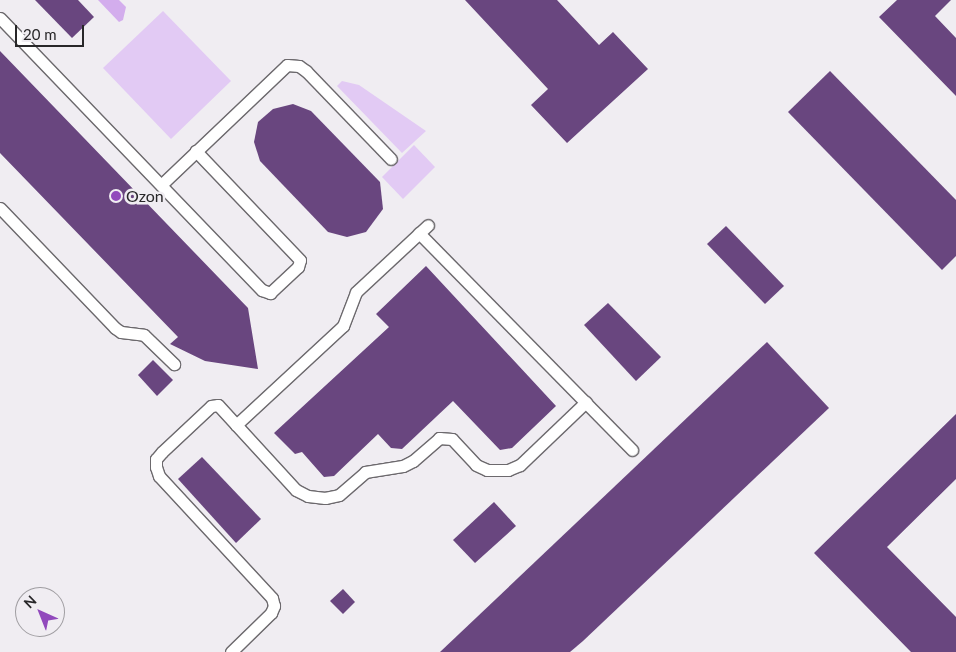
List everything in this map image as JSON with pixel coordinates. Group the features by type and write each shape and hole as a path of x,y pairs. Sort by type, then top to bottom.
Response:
{"lane":[{"path":"0,18 265,292 275,290 298,267 298,256 196,151"},
{"path":"161,185 280,70 287,66 298,66 391,159"},
{"path":"0,208 115,328 121,332 149,338 174,364"},
{"path":"236,425 343,326 356,292 424,229 632,450"},
{"path":"231,652 271,613 274,606 272,598 159,476 156,467 156,459 162,452 212,406 218,405 296,490 308,496 325,498 339,495 366,472 403,466 413,462 439,438 452,439 482,468 508,470 520,465 586,402"}],"shaded area":[{"path":"98,0 119,0 126,7 123,20 119,22"},
{"path":"163,11 231,81 171,139 103,68"},
{"path":"342,81 359,85 426,131 402,153 337,86"},
{"path":"414,145 435,167 403,199 382,177"}],"building":[{"path":"35,0 78,0 94,17 72,38"},
{"path":"465,0 557,0 599,45 613,32 648,69 567,143 531,105 548,89"},
{"path":"897,0 951,0 935,16 956,38 956,96 879,17"},
{"path":"0,51 248,308 258,369 205,361 170,344 178,337 0,153"},
{"path":"830,71 956,200 956,256 942,270 788,112"},
{"path":"293,104 311,111 380,182 383,209 366,232 347,237 328,232 260,161 254,142 258,122 273,109"},
{"path":"726,226 784,286 765,304 707,244"},
{"path":"426,266 556,406 512,448 500,450 453,401 402,449 391,448 378,434 334,476 324,477 302,452 295,454 274,433 389,327 376,314"},
{"path":"608,303 661,357 636,381 584,325"},
{"path":"767,342 829,408 570,652 440,652"},
{"path":"153,360 173,380 157,396 138,375"},
{"path":"956,414 956,479 887,547 956,617 956,652 911,652 814,553"},
{"path":"202,457 261,519 236,543 178,479"},
{"path":"494,502 516,526 475,563 453,540"},
{"path":"343,589 355,602 343,614 330,601"}],"place":[{"name":"Ozon","path":"116,196"}]}
